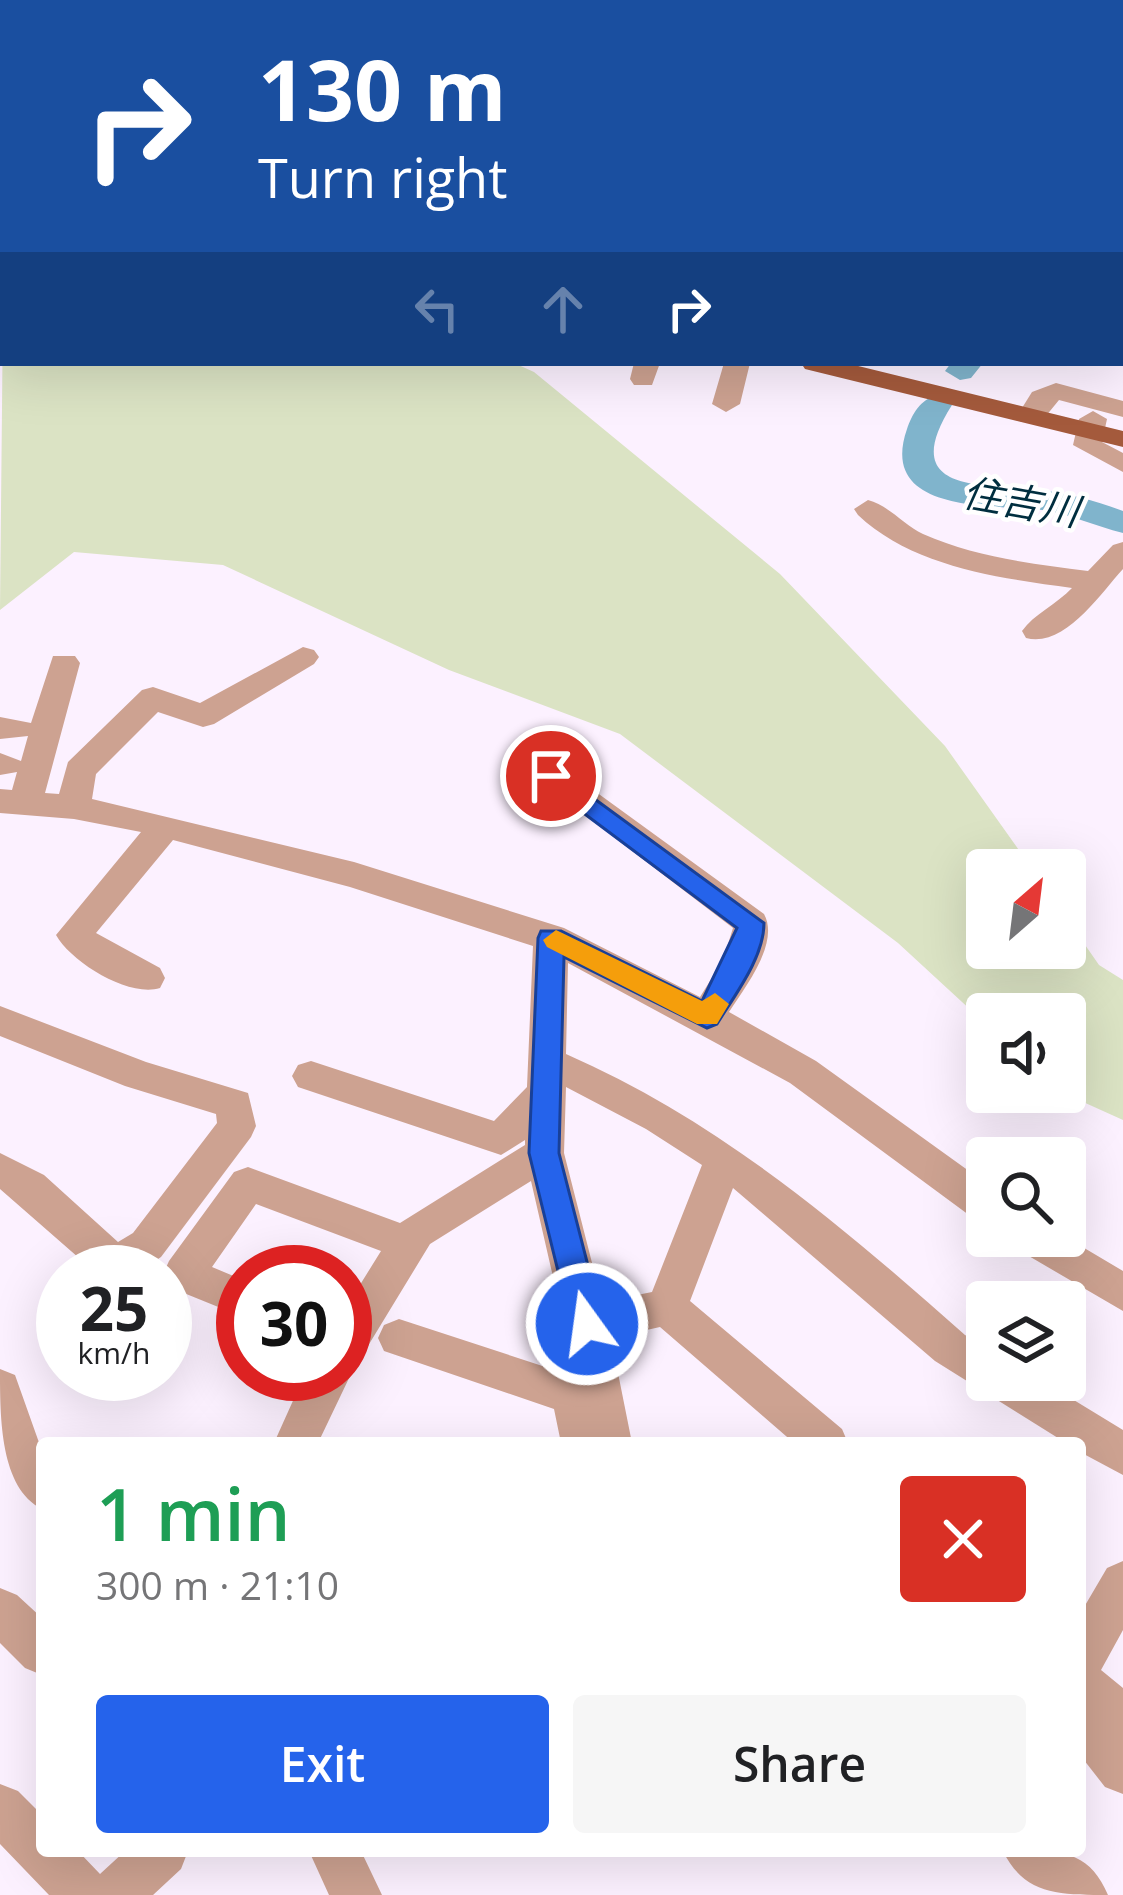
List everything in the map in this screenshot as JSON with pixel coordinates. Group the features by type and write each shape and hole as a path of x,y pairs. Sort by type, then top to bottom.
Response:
{"main road":[{"path":"828,366 1035,411 1091,425 1123,439"},
{"path":"881,366 1035,411"},
{"path":"1091,425 1123,427"}],"street":[{"path":"726,404 736,366"},
{"path":"1035,411 1055,391 1123,409"},
{"path":"1091,425 1087,445 1123,464"},
{"path":"868,509 882,528 904,538 989,563 1090,581"},
{"path":"1036,632 1067,612 1090,581 1123,551"},
{"path":"74,807 80,770 153,698 203,716 303,657"},
{"path":"64,663 13,801 74,807 166,826 354,874 551,938 707,1017 856,1106 966,1190"},
{"path":"551,776 751,923 751,934 731,978 707,1017"},
{"path":"147,979 106,959 74,934 166,826"},
{"path":"551,938 544,1153 587,1324 609,1437"},
{"path":"0,1021 138,1075 234,1104 237,1126 147,1245 116,1264 30,1187 0,1168"},
{"path":"311,1076 501,1139 549,1076 578,1073 724,1159 966,1358"},
{"path":"372,1270 400,1241 544,1153"},
{"path":"667,1307 724,1159"},
{"path":"216,1288 184,1274 248,1184 400,1241"},
{"path":"372,1294 400,1241"},
{"path":"1064,1257 1123,1293"},
{"path":"587,1324 667,1307"},
{"path":"667,1307 819,1437"},
{"path":"398,1338 573,1396 582,1437"},
{"path":"299,1437 315,1401"},
{"path":"1037,1401 1123,1454"},
{"path":"2,1408 17,1453 36,1480"},
{"path":"1086,1648 1123,1584"},
{"path":"0,1611 36,1645"},
{"path":"1086,1689 1123,1720"},
{"path":"1086,1723 1123,1769"},
{"path":"0,1809 36,1845"},
{"path":"48,1857 84,1895"},
{"path":"116,1895 157,1857"},
{"path":"337,1857 356,1895"},
{"path":"1035,1857 1082,1895"}],"green space":[{"path":"2,366 521,366 534,372 780,574 945,746 1018,849 966,849 966,969 1086,969 1086,946 1099,965 1123,980 1123,1120 1086,1103 1086,993 966,993 966,1006 898,943 620,734 449,670 223,565 74,552 0,610"}],"waterway":[{"name":"住吉川","path":"960,371 965,366"},
{"name":"住吉川","path":"936,405 922,431 920,456 931,478 942,487 967,496 1052,502 1123,523"}],"slow traffic":[{"path":"556,940 707,1017 715,1004"}],"route":[{"path":"551,776 751,923 751,934 731,978 707,1017 551,938 544,1153 587,1324"}]}
